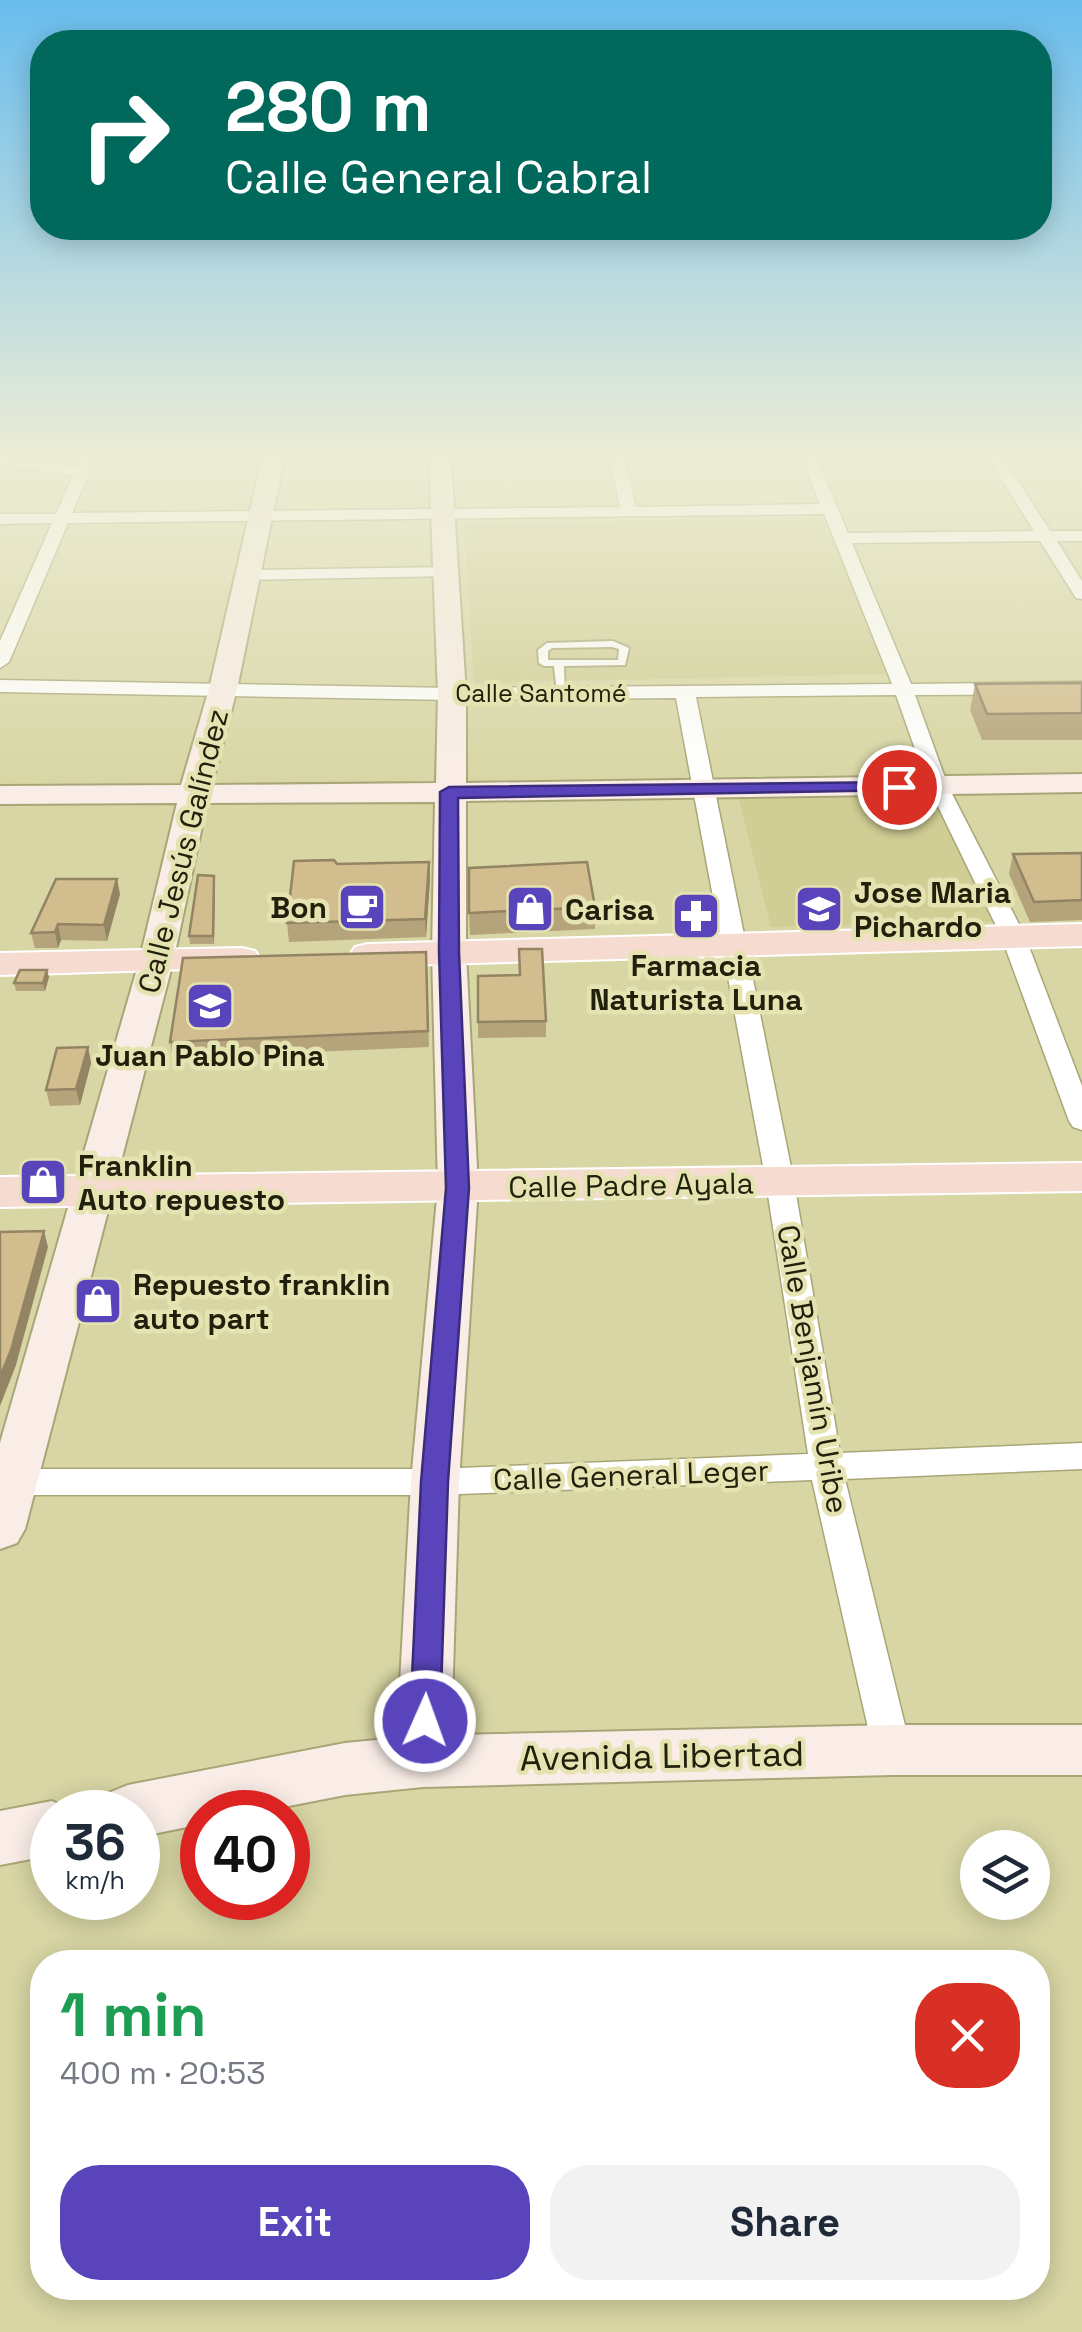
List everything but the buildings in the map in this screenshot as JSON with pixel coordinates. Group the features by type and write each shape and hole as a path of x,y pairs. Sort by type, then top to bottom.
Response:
{"main road":[{"path":"332,956 1082,935"},
{"path":"0,964 274,958"},
{"name":"Calle Padre Ayala","path":"0,1192 1082,1177"}],"street":[{"path":"0,662 40,568"},
{"name":"Calle Jesús Galíndez","path":"0,1530 6,1482 94,1190 156,962 249,568"},
{"path":"423,1761 435,1482 458,1188 449,952 452,694 447,568"},
{"path":"853,568 904,690 938,786 1012,936 1082,1121"},
{"path":"1067,568 1082,594"},
{"path":"247,575 447,572"},
{"name":"Calle Santomé","path":"0,686 452,694 1082,688"},
{"name":"Calle Benjamín Uribe","path":"685,692 780,1182 826,1467 892,1750"},
{"path":"0,795 704,792 1082,783"},
{"name":"Calle General Leger","path":"6,1482 435,1482 1082,1456"},
{"name":"Avenida Libertad","path":"160,1806 345,1769 423,1761 892,1750 1082,1750"},
{"path":"0,1838 30,1832"}],"lane":[{"path":"613,644 624,648 622,662 559,665 545,664 546,647 613,644"},
{"path":"559,665 562,693"}],"shaded area":[{"path":"467,568 843,568 890,674 474,683"},
{"path":"952,790 1009,921 771,927 738,796"}],"place":[{"name":"Bon","path":"362,907"},
{"name":"Carisa","path":"530,909"},
{"name":"Jose Maria Pichardo","path":"819,909"},
{"name":"Farmacia Naturista Luna","path":"696,916"},
{"name":"Juan Pablo Pina","path":"210,1006"},
{"name":"Franklin Auto repuesto","path":"43,1182"},
{"name":"Repuesto franklin auto part","path":"98,1301"}],"route":[{"path":"425,1721 435,1482 458,1188 449,952 449,792 899,787"}]}
